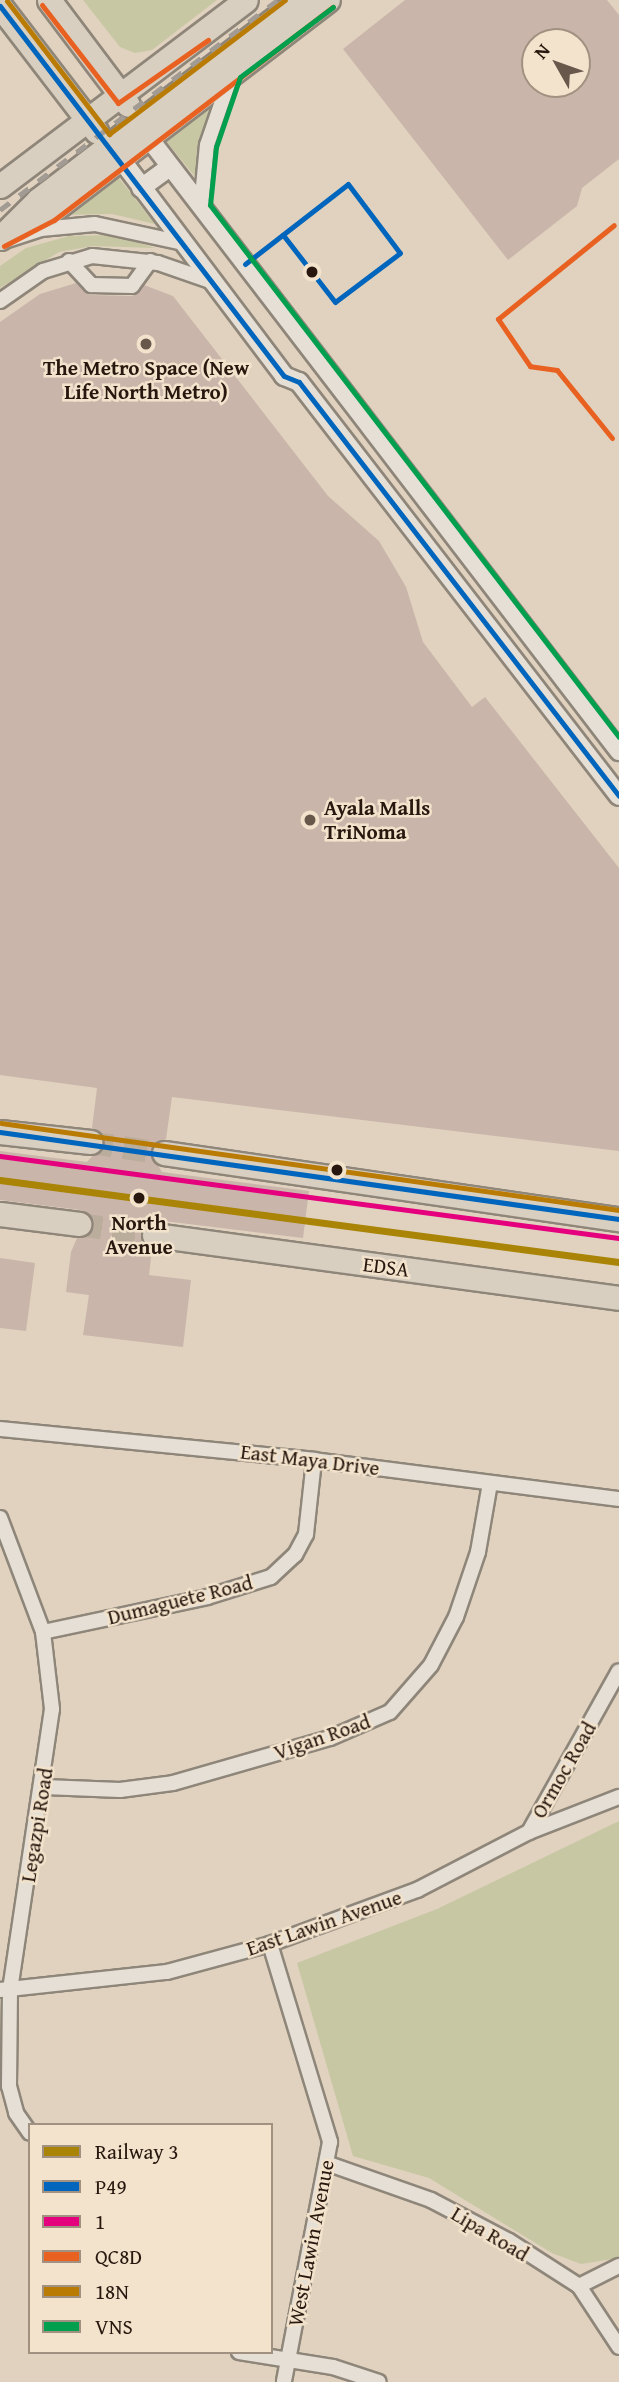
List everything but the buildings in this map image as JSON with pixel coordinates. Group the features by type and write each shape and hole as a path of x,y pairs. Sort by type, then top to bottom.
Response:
{"main road":[{"path":"49,0 144,130"},
{"path":"0,186 246,0"},
{"path":"144,130 300,0"},
{"path":"6,235 38,200 233,72 328,0"},
{"path":"0,6 114,152"},
{"path":"0,1132 90,1142"},
{"path":"164,1153 619,1219"},
{"path":"0,1214 79,1224"},
{"name":"EDSA","path":"153,1235 619,1298"}],"street":[{"path":"201,208 207,145 233,72"},
{"path":"144,130 201,208 619,751"},
{"path":"114,152 284,376 299,382 619,796"},
{"path":"141,188 170,167"},
{"path":"6,235 95,225 183,243"},
{"path":"0,301 34,276 69,261 105,256 150,261 213,282"},
{"path":"69,261 91,285 131,286 150,261"},
{"name":"East Maya Drive","path":"0,1429 314,1460 619,1499"},
{"name":"Dumaguete Road","path":"43,1632 207,1597 271,1577 295,1555 306,1534 314,1460"},
{"name":"Vigan Road","path":"44,1787 120,1790 173,1783 330,1738 390,1712 431,1665 456,1617 478,1552 489,1483"},
{"name":"Legazpi Road","path":"0,1518 43,1632 52,1709 44,1787 5,1990 9,2087 16,2113 28,2130"},
{"name":"Ormoc Road","path":"529,1832 619,1671"},
{"name":"East Lawin Avenue","path":"5,1990 167,1972 271,1944 417,1890 529,1832 619,1797"},
{"name":"West Lawin Avenue","path":"271,1944 304,2045 330,2143 329,2164 284,2382"},
{"name":"Lipa Road","path":"329,2164 456,2212 579,2286 619,2347"},
{"path":"579,2286 619,2266"},
{"path":"254,2354 289,2359 379,2382"}],"green space":[{"path":"83,0 217,0 152,50 135,53 120,47"},
{"path":"212,98 196,178 162,136"},
{"path":"114,172 155,224 112,214 58,215"},
{"path":"113,235 155,248 93,246 59,252 0,288 0,266 26,248 69,236"},
{"path":"619,1821 619,2258 581,2264 552,2253 429,2178 353,2156 297,1963 437,1909"}],"tunnel":[{"path":"90,1142 164,1153"},
{"path":"79,1224 154,1235"}],"railway":[{"path":"0,210 278,0"}],"rail line":[{"name":"3","path":"0,1180 619,1262"}],"transit line":[{"name":"18N","path":"7,1 109,134 285,0"},
{"name":"QC8D","path":"42,5 118,103 208,40"},
{"name":"P49","path":"0,6 284,376 299,382 619,796"},
{"name":"QC8D","path":"4,246 54,220 333,7"},
{"name":"VNS","path":"333,7 240,77 216,147 210,205 619,737"},
{"name":"P49","path":"245,264 348,184 400,253 335,302 283,235"},
{"name":"QC8D","path":"612,438 557,370 530,366 498,319 614,225"},
{"name":"18N","path":"1,1123 619,1210"},
{"name":"P49","path":"0,1132 619,1219"},
{"name":"1","path":"0,1156 619,1238"}],"place":[{"name":"The Metro Space (New Life North Metro)","path":"146,344"},
{"name":"Ayala Malls TriNoma","path":"310,820"},
{"name":"North Avenue","path":"139,1198"}]}
